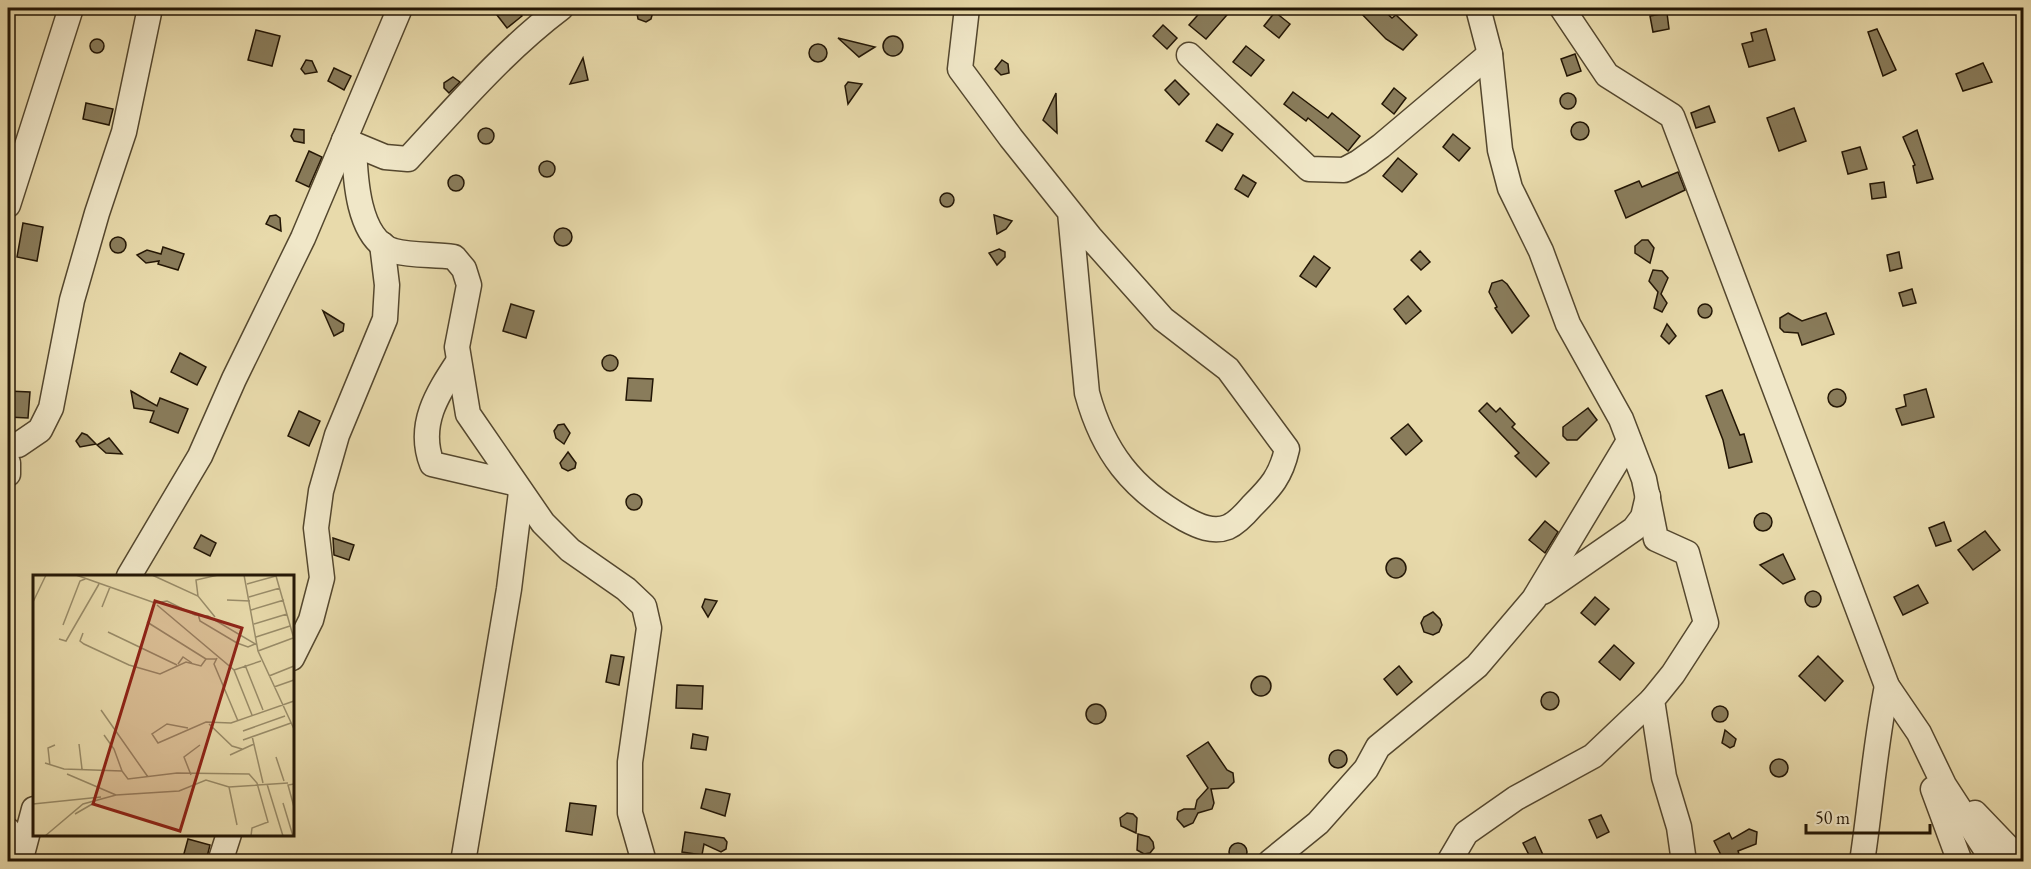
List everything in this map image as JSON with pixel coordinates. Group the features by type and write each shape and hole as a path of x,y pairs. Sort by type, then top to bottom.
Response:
{"street":[{"path":"8,205 71,8"},
{"path":"8,445 18,445 40,430 51,408 72,300 97,213 124,132 150,8"},
{"path":"130,575 200,456 234,379 349,142 400,8"},
{"path":"349,142 385,158 408,159 482,78 561,8"},
{"path":"966,8 960,69 1070,212 1163,319 1228,369 1287,449 1282,471 1269,490 1228,527 1210,530 1192,523 1159,505 1137,487 1110,449 1093,416 1087,393 1070,212"},
{"path":"963,48 983,8"},
{"path":"1449,861 1466,833 1516,798 1593,756 1652,700 1673,674 1706,624 1686,553 1656,539 1644,479 1621,419 1568,324 1554,293 1541,251 1510,188 1500,150 1490,54 1478,8"},
{"path":"1562,8 1607,75 1672,116 1887,686 1944,813 1960,861"},
{"path":"1189,55 1309,169 1344,170 1382,147 1490,54"},
{"path":"349,142 356,189 369,226 382,244 391,250 413,255 430,253 454,257 464,269 469,285 457,347 468,414 543,524 570,550 626,589 644,606 649,628 630,762 630,813 644,861"},
{"path":"294,654 311,620 322,578 316,528 321,491 337,435 385,319 387,285 382,244"},
{"path":"458,362 445,382 425,428 426,448 432,464 517,488"},
{"path":"1270,861 1318,823 1366,770 1378,747 1477,666 1534,599 1629,441"},
{"path":"8,463 8,474"},
{"path":"463,861 509,589 517,488"},
{"path":"1534,599 1587,559 1634,529 1642,517 1648,496"},
{"path":"1887,686 1920,733 1944,785 1995,861"},
{"path":"1862,861 1879,724 1887,686"},
{"path":"1652,700 1664,777 1679,827 1684,861"},
{"path":"1944,785 1985,822 2022,861"},
{"path":"17,861 33,812"},
{"path":"8,830 17,861"},
{"path":"220,861 228,836"}],"building":[{"path":"505,8 515,8 522,16 507,28 497,15"},
{"path":"636,8 654,8 651,19 646,22 638,19"},
{"path":"1204,8 1233,8 1206,39 1189,25"},
{"path":"1356,8 1381,8 1392,18 1396,15 1417,35 1403,50 1386,39"},
{"path":"1275,12 1290,24 1279,38 1264,26"},
{"path":"1667,13 1669,29 1653,32 1650,16"},
{"path":"1163,25 1177,38 1167,49 1153,36"},
{"path":"1766,29 1775,60 1749,67 1742,44 1753,41 1751,33"},
{"path":"1877,29 1896,70 1883,76 1868,32"},
{"path":"256,30 280,36 272,66 248,60"},
{"path":"893,36 900,39 903,46 900,53 893,56 886,53 883,46 886,39"},
{"path":"838,38 875,47 859,57"},
{"path":"97,39 102,41 104,46 102,51 97,53 92,51 90,46 92,41"},
{"path":"814,44 822,44 827,49 825,60 814,62 809,57 809,49"},
{"path":"1246,46 1264,60 1251,76 1233,62"},
{"path":"1575,54 1581,71 1567,76 1561,59"},
{"path":"583,58 588,80 570,84"},
{"path":"306,60 312,61 317,72 305,74 301,69"},
{"path":"1002,60 1008,64 1009,73 1001,75 995,69"},
{"path":"1983,63 1992,82 1963,91 1956,74"},
{"path":"334,68 351,76 344,90 328,81"},
{"path":"453,77 460,82 449,93 444,88 444,83"},
{"path":"1175,80 1189,94 1179,105 1165,90"},
{"path":"848,82 862,84 848,104 845,86"},
{"path":"1394,88 1406,98 1394,114 1382,104"},
{"path":"1293,92 1328,118 1332,113 1360,136 1348,151 1308,118 1306,121 1284,104"},
{"path":"1056,93 1057,133 1043,120"},
{"path":"1568,93 1574,95 1576,101 1574,107 1568,109 1562,107 1560,101 1562,95"},
{"path":"86,103 113,109 109,125 83,119"},
{"path":"1709,106 1715,122 1696,128 1691,113"},
{"path":"1794,108 1806,141 1779,151 1767,118"},
{"path":"1580,122 1586,125 1589,131 1586,137 1580,140 1574,137 1571,131 1574,125"},
{"path":"1217,124 1233,134 1222,151 1206,141"},
{"path":"483,128 489,128 494,136 492,142 483,144 478,139 478,133"},
{"path":"294,129 304,130 304,143 294,141 291,136"},
{"path":"1917,130 1933,179 1917,183 1913,166 1915,165 1903,137"},
{"path":"1453,134 1470,148 1459,161 1443,147"},
{"path":"1860,147 1867,169 1848,174 1842,152"},
{"path":"309,151 322,157 309,187 296,181"},
{"path":"1398,158 1417,174 1402,192 1383,176"},
{"path":"547,161 553,163 555,169 553,175 547,177 541,175 539,169 541,163"},
{"path":"1678,172 1685,190 1626,218 1615,191 1639,181 1642,187"},
{"path":"453,175 459,175 464,183 462,189 453,191 448,186 448,180"},
{"path":"1243,175 1256,183 1248,197 1235,189"},
{"path":"1884,182 1886,197 1872,199 1870,184"},
{"path":"944,193 950,193 954,200 950,207 944,207 940,203 940,197"},
{"path":"276,215 280,218 281,231 266,224 270,216"},
{"path":"994,215 1012,221 1006,229 997,234"},
{"path":"23,223 43,227 37,261 17,257"},
{"path":"559,228 567,228 572,233 570,244 559,246 554,241 554,233"},
{"path":"115,237 121,237 126,245 124,251 115,253 110,248 110,242"},
{"path":"1642,240 1648,240 1654,248 1650,263 1635,253 1635,246"},
{"path":"163,247 184,254 178,270 158,264 159,261 146,263 137,255 147,250 161,254"},
{"path":"999,249 1005,252 1005,257 997,265 989,253"},
{"path":"1420,251 1430,262 1421,270 1411,260"},
{"path":"1899,252 1902,268 1890,271 1887,255"},
{"path":"1314,256 1330,268 1316,287 1300,276"},
{"path":"1653,270 1662,271 1668,278 1661,294 1667,303 1662,312 1654,308 1658,292 1649,281"},
{"path":"1502,280 1529,316 1512,333 1495,308 1497,307 1489,292 1492,283"},
{"path":"1912,289 1916,303 1903,306 1899,293"},
{"path":"1408,296 1421,311 1406,324 1394,309"},
{"path":"511,304 534,311 526,338 503,331"},
{"path":"1705,304 1710,306 1712,311 1710,316 1705,318 1700,316 1698,311 1700,306"},
{"path":"323,311 344,324 343,331 334,336"},
{"path":"1788,313 1802,321 1826,313 1834,334 1802,345 1798,333 1784,332 1780,328 1780,318"},
{"path":"1667,324 1676,336 1669,344 1661,336"},
{"path":"180,353 206,367 197,385 171,372"},
{"path":"607,355 613,355 618,363 616,369 607,371 602,366 602,360"},
{"path":"628,378 653,379 651,401 626,400"},
{"path":"1833,389 1841,389 1846,394 1844,405 1833,407 1828,402 1828,394"},
{"path":"1926,389 1934,417 1902,425 1896,409 1906,406 1904,395"},
{"path":"1722,390 1740,435 1744,434 1752,462 1729,468 1723,440 1706,396"},
{"path":"8,391 30,392 28,418 8,417"},
{"path":"131,391 157,406 160,398 188,409 178,433 150,422 154,411 134,408"},
{"path":"1487,403 1496,412 1500,408 1515,424 1512,427 1549,463 1536,477 1515,456 1519,453 1479,411"},
{"path":"1588,408 1597,420 1577,440 1567,440 1563,436 1563,427"},
{"path":"299,411 320,421 309,446 288,436"},
{"path":"564,424 570,433 564,444 556,438 554,431 558,425"},
{"path":"1408,424 1422,441 1406,455 1391,438"},
{"path":"82,433 96,444 80,447 76,441"},
{"path":"109,438 122,454 106,453 97,445"},
{"path":"568,452 576,463 575,468 568,471 562,468 560,463"},
{"path":"631,494 637,494 642,502 640,508 631,510 626,505 626,499"},
{"path":"1763,513 1769,516 1772,522 1769,528 1763,531 1757,528 1754,522 1757,516"},
{"path":"1545,521 1558,532 1545,553 1529,540"},
{"path":"1944,522 1951,541 1936,546 1929,528"},
{"path":"1985,531 2000,550 1973,570 1958,550"},
{"path":"201,535 216,543 210,556 194,548"},
{"path":"333,538 354,545 349,560 334,555"},
{"path":"1783,554 1795,579 1783,584 1760,565"},
{"path":"1396,558 1403,561 1406,568 1403,575 1396,578 1389,575 1386,568 1389,561"},
{"path":"1918,585 1928,603 1903,615 1894,597"},
{"path":"1810,591 1816,591 1821,599 1819,605 1810,607 1805,602 1805,596"},
{"path":"1595,597 1609,609 1595,625 1581,613"},
{"path":"705,599 717,601 708,617 702,607"},
{"path":"1433,612 1442,625 1439,632 1433,635 1424,632 1421,623 1424,617"},
{"path":"1614,645 1634,663 1620,680 1599,662"},
{"path":"611,655 624,657 619,685 606,682"},
{"path":"1818,656 1843,681 1825,701 1799,676"},
{"path":"1399,666 1412,682 1397,695 1384,679"},
{"path":"1261,676 1268,679 1271,686 1268,693 1261,696 1254,693 1251,686 1254,679"},
{"path":"677,685 703,686 702,709 676,708"},
{"path":"1550,692 1556,695 1559,701 1556,707 1550,710 1544,707 1541,701 1544,695"},
{"path":"1096,704 1103,707 1106,714 1103,721 1096,724 1089,721 1086,714 1089,707"},
{"path":"1717,706 1723,706 1728,714 1726,720 1717,722 1712,717 1712,711"},
{"path":"1725,730 1736,739 1734,746 1730,748 1722,743"},
{"path":"693,734 708,737 706,750 691,748"},
{"path":"1208,742 1227,770 1233,773 1234,782 1228,788 1211,789 1214,803 1212,809 1198,813 1193,823 1184,827 1177,819 1178,812 1184,809 1195,809 1197,800 1208,788 1187,756"},
{"path":"1338,750 1344,753 1347,759 1344,765 1338,768 1332,765 1329,759 1332,753"},
{"path":"1775,759 1783,759 1788,764 1786,775 1775,777 1770,772 1770,764"},
{"path":"706,789 730,794 725,816 701,808"},
{"path":"570,803 596,806 592,835 566,831"},
{"path":"1127,813 1137,818 1136,833 1121,826 1120,818"},
{"path":"1601,815 1609,832 1597,838 1589,820"},
{"path":"1749,829 1757,832 1756,844 1738,851 1739,854 1724,861 1714,841 1729,833 1732,839"},
{"path":"685,832 724,838 727,842 726,849 721,852 704,844 702,855 682,852"},
{"path":"1138,834 1149,837 1153,842 1154,848 1150,853 1144,854 1137,850"},
{"path":"1535,837 1543,855 1532,861 1523,843"},
{"path":"188,839 210,845 206,861 182,861"},
{"path":"1238,843 1244,846 1247,852 1244,858 1238,861 1232,858 1229,852 1232,846"}]}
